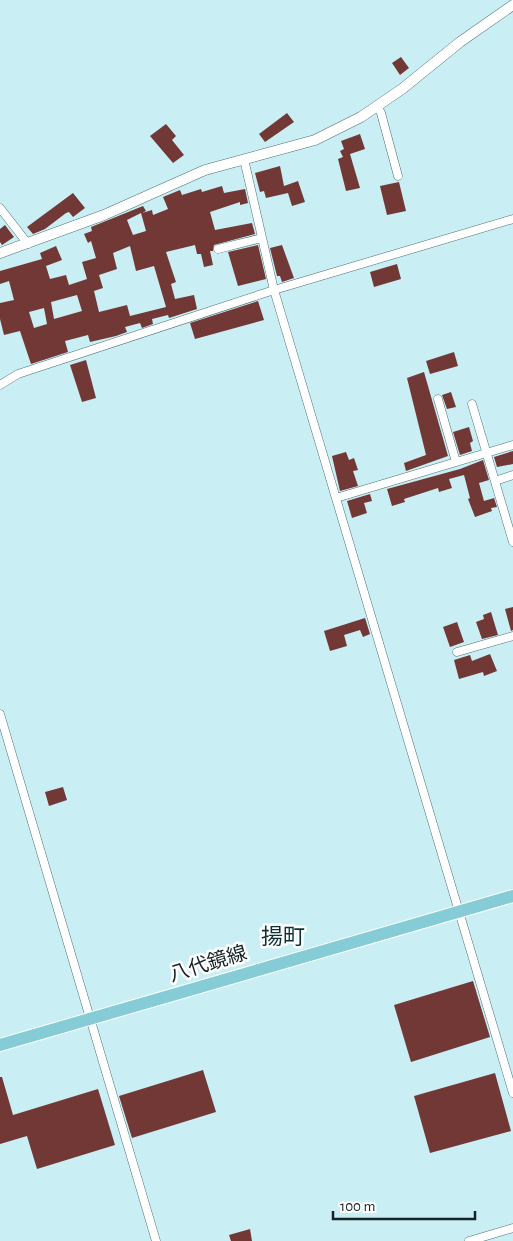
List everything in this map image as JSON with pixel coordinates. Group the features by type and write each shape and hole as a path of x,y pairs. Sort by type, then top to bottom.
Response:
{"main road":[{"name":"八代鏡線","path":"0,1045 513,896"}],"street":[{"path":"0,253 104,215 206,170 315,140 377,106 513,5"},
{"path":"377,106 381,113 398,176"},
{"path":"244,159 274,290 513,1093"},
{"path":"0,208 28,244"},
{"path":"0,385 18,374 274,290 513,219"},
{"path":"218,248 262,238"},
{"path":"438,399 456,462"},
{"path":"472,404 513,542"},
{"path":"336,498 513,445"},
{"path":"495,480 513,475"},
{"path":"457,652 513,636"},
{"path":"0,714 156,1241"},
{"path":"468,1241 513,1228"}],"building":[{"path":"401,57 409,68 400,75 392,63"},
{"path":"287,113 294,122 265,142 259,134"},
{"path":"166,124 176,136 172,140 184,155 173,163 150,136"},
{"path":"360,134 365,149 350,154 360,188 346,191 338,159 343,157 340,151 344,149 341,141"},
{"path":"280,166 284,186 298,181 305,202 292,206 288,193 266,198 264,191 260,192 255,173"},
{"path":"399,182 406,211 387,215 380,186"},
{"path":"222,186 224,193 245,189 248,203 240,205 240,202 210,212 215,230 252,223 255,234 214,245 213,251 210,251 213,265 204,267 201,254 197,254 195,245 166,252 176,282 171,284 175,299 194,295 197,309 169,318 168,315 152,319 153,324 142,328 140,323 125,327 127,332 116,336 90,342 88,335 65,341 68,352 31,364 20,331 4,335 0,319 0,303 14,300 9,281 0,284 0,271 42,259 40,253 56,246 62,260 46,266 50,279 66,275 69,285 87,279 82,262 96,258 91,241 88,243 84,234 92,231 91,227 143,206 146,211 142,213 152,210 153,215 168,209 163,197 180,190 182,195 201,189 202,192","holes":["141,213 146,231 133,235 127,220","130,246 136,271 154,266 166,307 130,316 127,305 99,312 94,291 103,288 99,275 117,269 113,253","77,295 82,311 54,319 51,302","44,308 47,324 34,328 29,312"]},
{"path":"73,193 85,208 73,217 69,212 66,213 45,229 33,234 27,227"},
{"path":"5,225 14,237 2,245 0,242 0,229"},
{"path":"258,245 266,279 238,286 228,252"},
{"path":"282,245 294,278 282,282 280,276 277,276 270,248"},
{"path":"397,264 401,279 374,287 370,272"},
{"path":"258,301 264,320 195,339 190,323"},
{"path":"454,352 458,366 430,374 426,361"},
{"path":"86,360 96,398 82,402 70,365"},
{"path":"424,372 448,456 406,471 404,463 426,455 407,378"},
{"path":"451,392 456,407 447,409 442,395"},
{"path":"469,427 473,441 470,443 472,451 460,455 453,432"},
{"path":"513,451 513,464 497,467 494,457"},
{"path":"346,452 349,460 354,458 358,470 353,471 358,486 340,491 332,456"},
{"path":"483,460 489,480 479,483 484,501 494,498 497,507 491,508 492,511 475,517 468,499 470,498 464,475 449,479 452,488 439,492 438,488 404,499 405,502 392,506 387,489 460,469"},
{"path":"370,494 372,501 364,503 367,513 352,518 347,501"},
{"path":"513,607 513,630 511,631 505,609"},
{"path":"491,612 498,635 482,639 476,622 484,619 483,615"},
{"path":"365,618 370,634 363,637 360,630 344,635 347,646 330,651 324,631"},
{"path":"457,622 464,642 450,647 443,627"},
{"path":"490,654 497,671 484,676 483,672 459,679 454,660 470,655 472,661"},
{"path":"63,787 67,800 49,806 45,792"},
{"path":"473,981 490,1037 411,1062 394,1005"},
{"path":"203,1070 216,1112 132,1138 119,1096"},
{"path":"495,1073 511,1131 430,1153 414,1096"},
{"path":"0,1077 2,1077 13,1115 98,1089 115,1145 37,1169 27,1136 0,1144"},
{"path":"250,1229 252,1241 231,1241 229,1235"}],"district":[{"name":"揚町","path":"283,937"}]}
